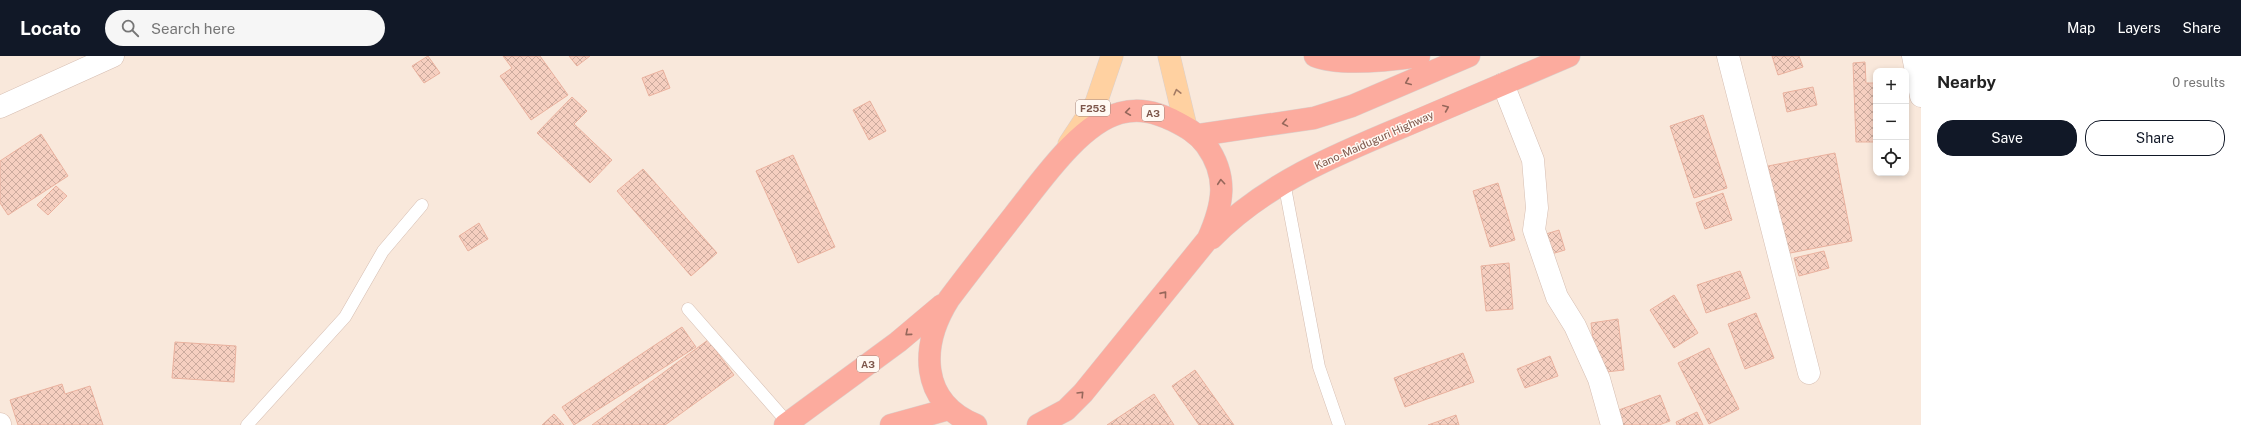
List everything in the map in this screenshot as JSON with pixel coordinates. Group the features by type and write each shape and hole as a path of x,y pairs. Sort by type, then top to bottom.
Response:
{"highway":[{"path":"1314,56 1320,58 1383,61 1419,56"},
{"path":"1192,131 1314,118 1352,106 1469,56"},
{"name":"Kano-Maiduguri Highway","path":"1197,253 1226,224 1250,204 1284,182 1327,159 1570,56"},
{"name":"A3","path":"976,425 953,416 938,398 929,357 931,336 938,315 948,299 1063,154 1104,119 1119,113 1138,110 1158,113 1192,131 1214,155 1222,179 1222,198 1217,219 1208,239 1083,392 1060,417 1038,425"},
{"name":"A3","path":"787,424 898,342 948,299"},
{"path":"891,425 953,416"}],"main road":[{"name":"F253","path":"1063,154 1096,103 1112,56"},
{"path":"1169,56 1192,131"}],"street":[{"path":"0,107 113,56"},
{"path":"1728,56 1809,373"},
{"path":"1913,56 1921,96"},
{"path":"1503,84 1533,160 1537,208 1534,230 1557,297 1575,326 1599,379 1612,425"}],"lane":[{"path":"1284,182 1319,367 1340,425"},
{"path":"247,425 345,317 383,251 422,205"},
{"path":"688,309 787,424"}],"shaded area":[{"path":"0,56 1921,56 1921,425 0,425"}],"building":[{"path":"428,56 440,73 424,83 412,66"},
{"path":"503,56 540,56 568,95 531,120 500,76 512,68"},
{"path":"569,56 590,56 577,66"},
{"path":"1772,56 1799,56 1803,67 1778,75"},
{"path":"1865,62 1866,83 1873,83 1873,142 1856,142 1853,63"},
{"path":"663,70 670,88 649,96 642,78"},
{"path":"1813,87 1817,105 1787,112 1783,93"},
{"path":"572,97 587,111 574,124 612,160 590,183 537,133"},
{"path":"870,101 886,131 869,140 853,110"},
{"path":"1703,115 1727,188 1694,198 1670,126"},
{"path":"41,134 68,176 8,215 0,203 0,161"},
{"path":"1835,153 1852,241 1785,254 1768,166"},
{"path":"793,155 835,247 798,263 756,171"},
{"path":"643,169 717,253 691,276 617,191"},
{"path":"1498,183 1515,240 1490,247 1473,191"},
{"path":"56,186 67,196 48,215 37,205"},
{"path":"1723,193 1732,220 1705,229 1696,203"},
{"path":"479,223 488,239 468,251 459,236"},
{"path":"1559,230 1565,250 1541,257 1536,237"},
{"path":"1824,251 1829,268 1799,276 1794,258"},
{"path":"1509,263 1513,309 1486,311 1481,266"},
{"path":"1740,271 1750,298 1706,313 1697,285"},
{"path":"1674,295 1698,333 1674,348 1650,310"},
{"path":"1756,313 1774,358 1745,369 1728,324"},
{"path":"1618,319 1624,370 1597,373 1591,323"},
{"path":"682,327 696,347 574,425 562,407"},
{"path":"708,340 734,375 665,425 592,425"},
{"path":"175,342 236,346 234,382 172,378"},
{"path":"1709,348 1739,409 1709,424 1678,363"},
{"path":"1463,353 1474,382 1405,407 1394,378"},
{"path":"1550,356 1558,376 1525,388 1517,369"},
{"path":"1195,370 1234,425 1199,425 1172,386"},
{"path":"62,384 65,394 90,386 103,425 18,425 10,400"},
{"path":"1154,394 1174,425 1107,425"},
{"path":"1660,395 1670,421 1659,425 1621,425 1616,411"},
{"path":"1697,412 1703,425 1677,425 1676,422"},
{"path":"554,414 564,425 542,425"},
{"path":"1456,415 1459,425 1428,425"}]}
